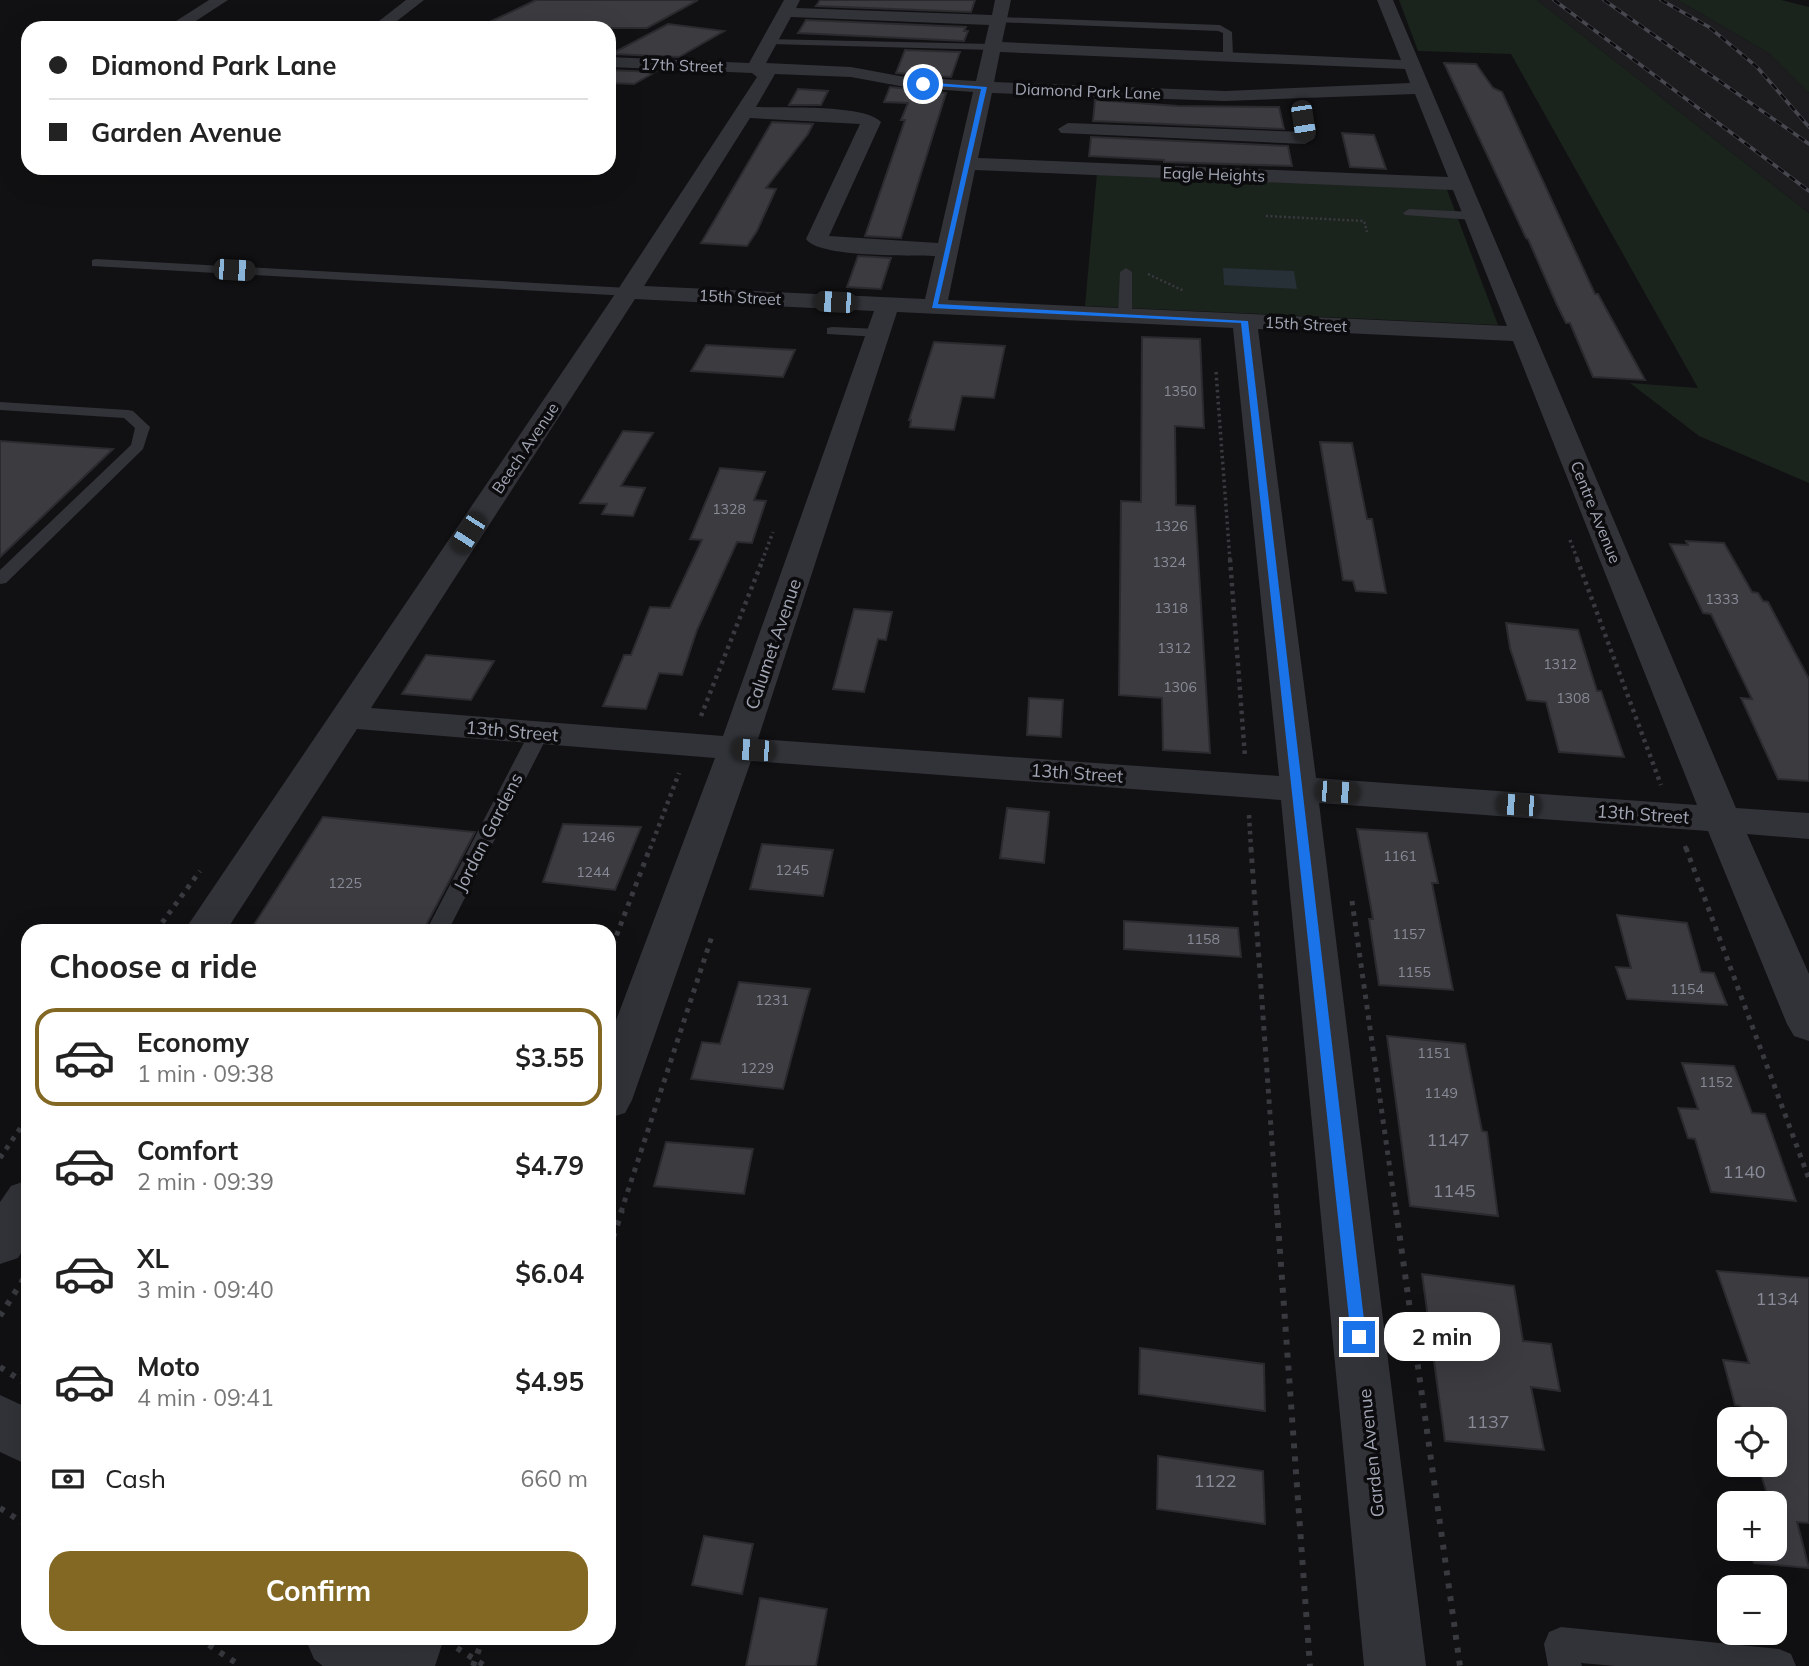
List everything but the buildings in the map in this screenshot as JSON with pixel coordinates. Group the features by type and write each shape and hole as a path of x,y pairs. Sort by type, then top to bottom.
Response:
{"street":[{"path":"185,21 220,0"},
{"path":"388,21 416,0"},
{"name":"Centre Avenue","path":"1385,0 1722,820 1809,1024"},
{"path":"754,67 789,6 1001,10 934,306"},
{"path":"993,47 1228,56 1417,77"},
{"name":"17th Street","path":"616,62 754,67"},
{"name":"Diamond Park Lane","path":"754,67 851,72 905,82 984,87 1224,96 1292,95 1375,87 1417,77"},
{"name":"Beech Avenue","path":"210,924 629,292 744,113 767,76 754,67"},
{"path":"744,113 859,117 871,122 817,239 830,244 947,250"},
{"path":"1068,129 1304,129 1313,178"},
{"path":"1117,170 1119,131"},
{"name":"Eagle Heights","path":"967,164 1461,184"},
{"name":"15th Street","path":"629,292 884,319 934,306 1523,334"},
{"name":"Calumet Avenue","path":"616,1081 737,748 884,319"},
{"name":"Garden Avenue","path":"1245,321 1395,1666"},
{"name":"13th Street","path":"346,717 690,745 1809,826"},
{"path":"0,1243 21,1211"},
{"path":"0,1421 21,1434"},
{"path":"346,1645 377,1666"},
{"path":"404,1666 412,1645"}],"lane":[{"path":"1001,10 1220,28 1227,32 1228,56"},
{"path":"769,41 993,47"},
{"path":"1409,213 1474,216"},
{"path":"96,262 629,292"},
{"path":"1125,316 1126,272"},
{"path":"832,331 884,319"},
{"path":"0,406 128,414 143,427 138,446 0,579"},
{"name":"Jordan Gardens","path":"441,924 539,733"},
{"path":"1565,1666 1561,1644 1779,1666"}],"path":[{"path":"1266,216 1364,220 1367,232"},
{"path":"1216,359 1310,1666"},
{"path":"616,938 774,530"},
{"path":"1569,539 1662,788"},
{"path":"1685,845 1809,1179"},
{"path":"1350,888 1460,1666"},
{"path":"0,1158 21,1127"},
{"path":"0,1316 21,1282"},
{"path":"0,1367 21,1380"},
{"path":"0,1508 21,1522"},
{"path":"209,1645 241,1666"},
{"path":"480,1645 474,1663 485,1666"}],"shaded area":[{"path":"1399,0 1537,0 1809,213 1809,483 1699,436 1630,383 1698,388 1511,54 1418,51"},
{"path":"1537,0 1678,0 1770,54 1809,93 1809,213"},
{"path":"1678,0 1781,0 1809,7 1809,93 1770,54"},
{"path":"1097,173 1446,187 1498,325 1085,306"},
{"path":"1223,268 1294,271 1297,289 1224,285"}],"railway":[{"path":"1554,0 1809,191"},
{"path":"1604,0 1809,144"},
{"path":"1661,0 1709,27 1757,67 1809,127"}],"route":[{"path":"923,84 984,87 934,306 1245,321 1359,1337"}]}
